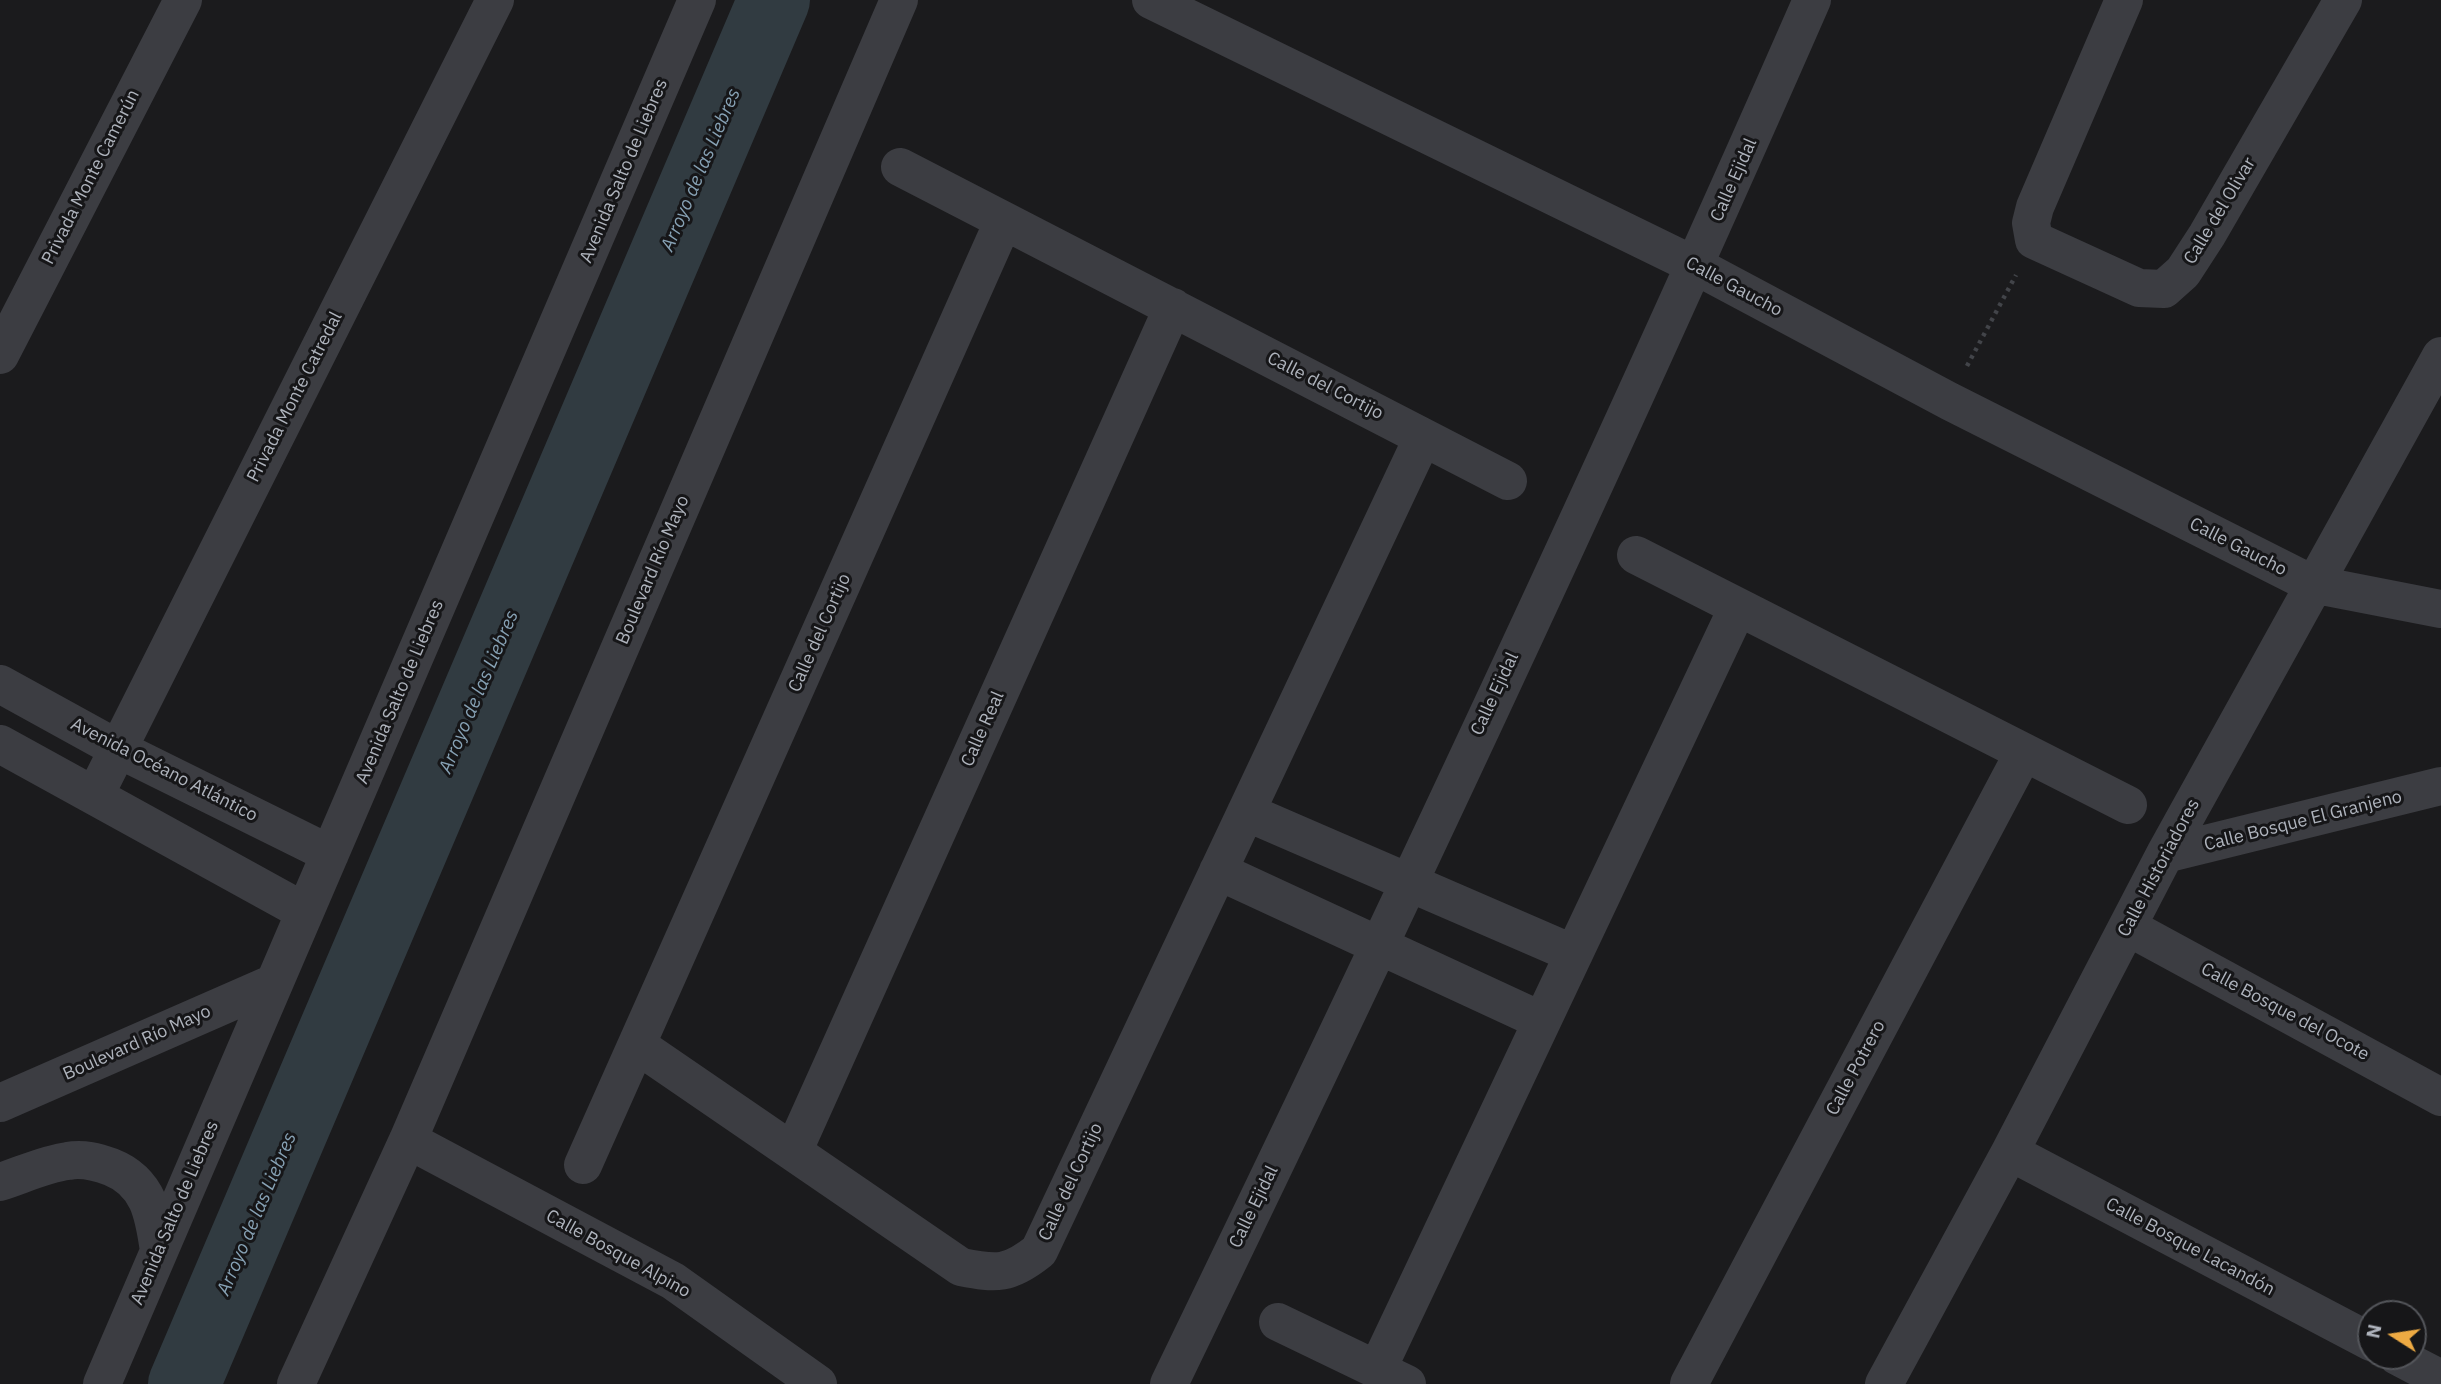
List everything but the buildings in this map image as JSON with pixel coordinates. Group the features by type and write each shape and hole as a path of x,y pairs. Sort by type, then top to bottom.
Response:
{"street":[{"name":"Privada Monte Camerún","path":"0,355 183,0"},
{"name":"Privada Monte Catredal","path":"95,795 495,0"},
{"name":"Avenida Salto de Liebres","path":"103,1384 697,0"},
{"name":"Boulevard Río Mayo","path":"408,1140 899,0"},
{"name":"Calle Gaucho","path":"1151,0 1696,266 1949,401 2312,584"},
{"name":"Calle Ejidal","path":"1169,1384 1380,946 1408,880 1696,266 1812,0"},
{"path":"2034,240 2031,223 2035,206 2124,0"},
{"name":"Calle del Olivar","path":"2034,240 2138,288 2164,289 2183,272 2207,235 2343,0"},
{"name":"Calle del Cortijo","path":"900,167 1508,481"},
{"name":"Calle del Cortijo","path":"583,1166 1003,222"},
{"name":"Calle Real","path":"793,1152 1173,307"},
{"name":"Calle Historiadores","path":"1890,1382 2165,854 2312,584 2441,356"},
{"name":"Calle del Cortijo","path":"637,1045 961,1267 995,1274 1021,1265 1039,1251 1423,437"},
{"path":"1636,555 2128,805"},
{"path":"2312,584 2441,609"},
{"path":"1278,1322 1392,1377 1542,1021 1738,607"},
{"name":"Avenida Océano Atlántico","path":"2,689 330,853"},
{"path":"0,744 305,912"},
{"name":"Calle Potrero","path":"1689,1384 2024,752"},
{"name":"Calle Bosque El Granjeno","path":"2165,854 2441,786"},
{"path":"2401,797 2441,815"},
{"path":"1246,812 1574,954"},
{"path":"1218,871 1542,1021"},
{"name":"Calle Bosque del Ocote","path":"2128,928 2441,1097"},
{"name":"Boulevard Río Mayo","path":"0,1103 274,983"},
{"path":"296,1384 408,1140"},
{"name":"Calle Bosque Alpino","path":"408,1140 673,1281 818,1384"},
{"name":"Calle Bosque Lacandón","path":"2010,1152 2357,1335"},
{"path":"0,1182 69,1160 93,1160 123,1172 142,1188 154,1215 159,1251"},
{"path":"2423,1370 2441,1380"}],"path":[{"path":"1949,401 2034,240"}],"waterway":[{"name":"Arroyo de las Liebres","path":"184,1384 774,0"}]}
